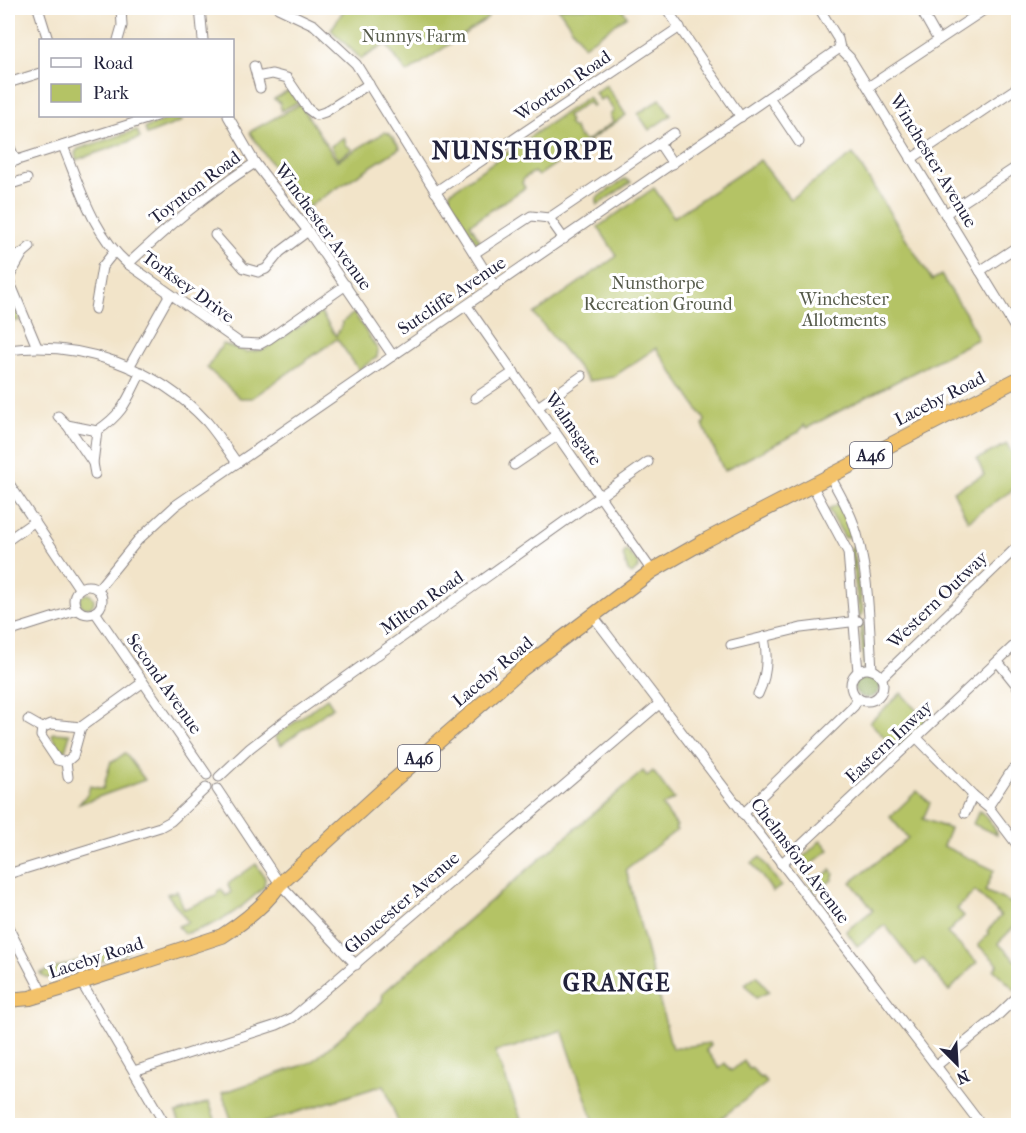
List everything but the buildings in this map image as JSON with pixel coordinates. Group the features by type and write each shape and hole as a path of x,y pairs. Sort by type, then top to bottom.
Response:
{"highway":[{"name":"Laceby Road","path":"8,1000 43,994 222,936 238,926 271,896 280,884 393,781 522,669 652,571 708,538 1018,379"}],"street":[{"path":"31,8 38,8 48,39"},
{"path":"118,39 122,26 121,8"},
{"path":"200,8 203,39"},
{"path":"278,8 314,26 346,53 369,84 495,287"},
{"path":"666,8 741,117"},
{"name":"Winchester Avenue","path":"819,8 838,39 840,48 850,58 1018,333"},
{"path":"920,8 938,40"},
{"path":"868,87 987,8"},
{"name":"Wootton Road","path":"435,192 680,27"},
{"name":"Sutcliffe Avenue","path":"98,589 138,540 176,505 840,48"},
{"path":"254,66 260,88"},
{"path":"8,83 39,73"},
{"path":"257,77 273,74 287,78 308,109 316,115 325,112 369,84"},
{"path":"911,159 1018,87"},
{"path":"769,97 799,142"},
{"path":"8,143 12,162 153,117"},
{"name":"Winchester Avenue","path":"229,117 255,163 308,231 393,356"},
{"path":"475,253 531,216 549,218 674,133"},
{"path":"659,144 673,164"},
{"name":"Torksey Drive","path":"63,146 93,219 114,252 240,343 260,344 346,285"},
{"name":"Toynton Road","path":"128,264 178,218 223,183 255,163"},
{"path":"945,214 1018,166"},
{"path":"8,185 27,179"},
{"path":"549,218 564,239"},
{"path":"215,235 244,268 258,272 266,268 280,252 308,231"},
{"path":"980,271 1018,246"},
{"path":"8,258 27,250 8,278 37,347"},
{"path":"95,309 102,267 114,252"},
{"path":"129,367 170,294"},
{"name":"Walmsgate","path":"467,306 652,571"},
{"path":"8,350 37,347 89,353 141,372 185,401 211,427 237,463"},
{"path":"67,424 97,431 113,420 122,410 141,372"},
{"path":"475,398 514,372"},
{"path":"538,407 582,376"},
{"path":"58,416 67,424 93,463"},
{"path":"95,474 93,463 97,431"},
{"path":"514,465 557,436"},
{"name":"Milton Road","path":"219,777 250,748 286,720 648,462"},
{"path":"830,476 854,523 858,541 869,620 872,670"},
{"path":"8,482 79,588"},
{"path":"812,484 845,545 850,569 858,672 852,684 854,694 858,698"},
{"path":"8,540 35,521"},
{"path":"845,545 858,541"},
{"name":"Western Outway","path":"743,814 854,706 858,698 868,700 877,697 882,689 881,678 1018,546"},
{"path":"8,632 77,610 85,614 95,612 102,603 98,589 88,585 79,588 73,598 77,610"},
{"name":"Second Avenue","path":"95,612 207,775"},
{"name":"Chelmsford Avenue","path":"593,616 982,1125"},
{"path":"731,645 801,627 869,620"},
{"path":"758,694 766,666 767,651 764,637"},
{"name":"Eastern Inway","path":"781,864 1018,642"},
{"path":"998,662 1018,687"},
{"path":"858,672 872,670 881,678"},
{"path":"66,762 57,760 42,740 40,733 42,728 51,724 81,726 142,683"},
{"name":"Gloucester Avenue","path":"134,1071 286,1022 659,704"},
{"path":"28,720 42,728"},
{"path":"66,762 73,756 81,726"},
{"path":"917,738 973,795 988,807 1018,846"},
{"path":"66,762 68,777"},
{"path":"988,807 1012,770"},
{"path":"213,773 219,777 221,783 217,789 212,791 206,788 203,782 207,775 213,773"},
{"path":"8,874 160,827 171,821 206,788"},
{"path":"217,789 280,884 356,964"},
{"path":"965,813 973,795"},
{"path":"8,927 43,994"},
{"path":"81,982 166,1125"},
{"path":"936,1066 993,1020 1018,996"}],"green space":[{"name":"Nunnys Farm","path":"345,8 498,8 487,15 488,18 407,73 386,44 361,59 331,30"},
{"path":"558,8 621,8 627,16 584,46"},
{"path":"606,85 626,115 538,176 534,172 524,178 522,183 525,188 470,224 481,242 476,242 449,199 450,192 588,97 594,105 588,102 567,116 570,121 568,123 572,128 574,127 579,138 581,137 585,142 613,122 610,115 614,111 605,97 600,100 595,93"},
{"path":"290,90 298,102 281,111 280,103 274,99"},
{"path":"660,99 671,115 649,130 638,114"},
{"path":"300,104 337,161 385,132 390,134 400,148 303,210 250,133"},
{"path":"173,117 180,117 182,121 147,135 145,128"},
{"path":"137,130 140,138 76,160 75,153 78,149"},
{"path":"344,137 346,145 352,149 338,159 331,146"},
{"path":"853,154 932,280 941,275 968,317 978,339 807,428 804,425 799,432 724,471 703,425 705,420 656,348 613,377 589,381 534,314 617,256 598,227 654,188 674,217 760,160 790,199"},
{"path":"625,179 631,182 597,205 597,198"},
{"path":"8,289 20,320 8,323"},
{"path":"321,313 336,336 342,322 354,313 378,350 377,357 359,370 337,339 252,398 240,398 207,368 223,344 246,352 263,350"},
{"path":"1007,444 1018,465 1018,486 968,521 953,491 984,475 977,459"},
{"path":"840,503 853,535 845,538 828,509"},
{"path":"853,547 863,613 860,617 850,548"},
{"path":"626,550 639,564 632,574 628,571 623,555"},
{"path":"84,594 90,594 94,601 90,608 84,608 80,604 80,598"},
{"path":"862,622 868,667 864,668 860,625"},
{"path":"867,672 876,676 880,685 876,694 867,698 858,694 854,685 858,676"},
{"path":"901,693 927,722 896,750 870,722"},
{"path":"327,698 333,707 281,745 275,737"},
{"path":"53,733 70,734 65,750 62,751 52,736"},
{"path":"125,753 145,780 79,804 88,793 90,786 103,789 111,761"},
{"path":"643,771 647,776 653,771 674,799 662,806 677,826 675,828 677,830 626,869 672,1049 709,1043 711,1045 706,1050 719,1068 725,1063 731,1071 744,1061 749,1069 751,1067 767,1083 712,1125 595,1125 562,1030 511,1048 495,1051 521,1119 504,1125 399,1125 384,1085 256,1125 233,1125 222,1093 312,1062 382,1001 383,993"},
{"path":"917,791 930,803 923,819 950,829 943,846 994,870 985,891 1018,906 1018,923 998,943 1018,963 1016,991 994,970 998,964 978,945 1001,916 975,891 957,909 964,916 947,933 977,962 949,991 923,959 916,965 885,925 857,946 846,931 873,910 851,882 908,838 890,817"},
{"path":"979,811 990,822 997,835 973,824"},
{"path":"821,840 829,850 805,869 810,875 806,878 796,864"},
{"path":"760,857 781,886 773,892 752,863"},
{"path":"256,864 265,878 264,887 227,917 184,934 178,926 188,922 167,894 177,891 184,909 217,896 221,889 226,896 231,893 228,884"},
{"path":"831,870 834,874 832,880 815,892 808,882 814,877 817,880"},
{"path":"129,944 127,953 52,978 45,978 40,973"},
{"path":"757,975 769,992 756,998 745,984"},
{"path":"209,1102 217,1125 181,1125 176,1113"}],"district":[{"name":"NUNSTHORPE","path":"523,151"},
{"name":"GRANGE","path":"617,983"}],"park label":[{"name":"Nunsthorpe Recreation Ground","path":"658,293"},
{"name":"Winchester Allotments","path":"844,309"}]}
